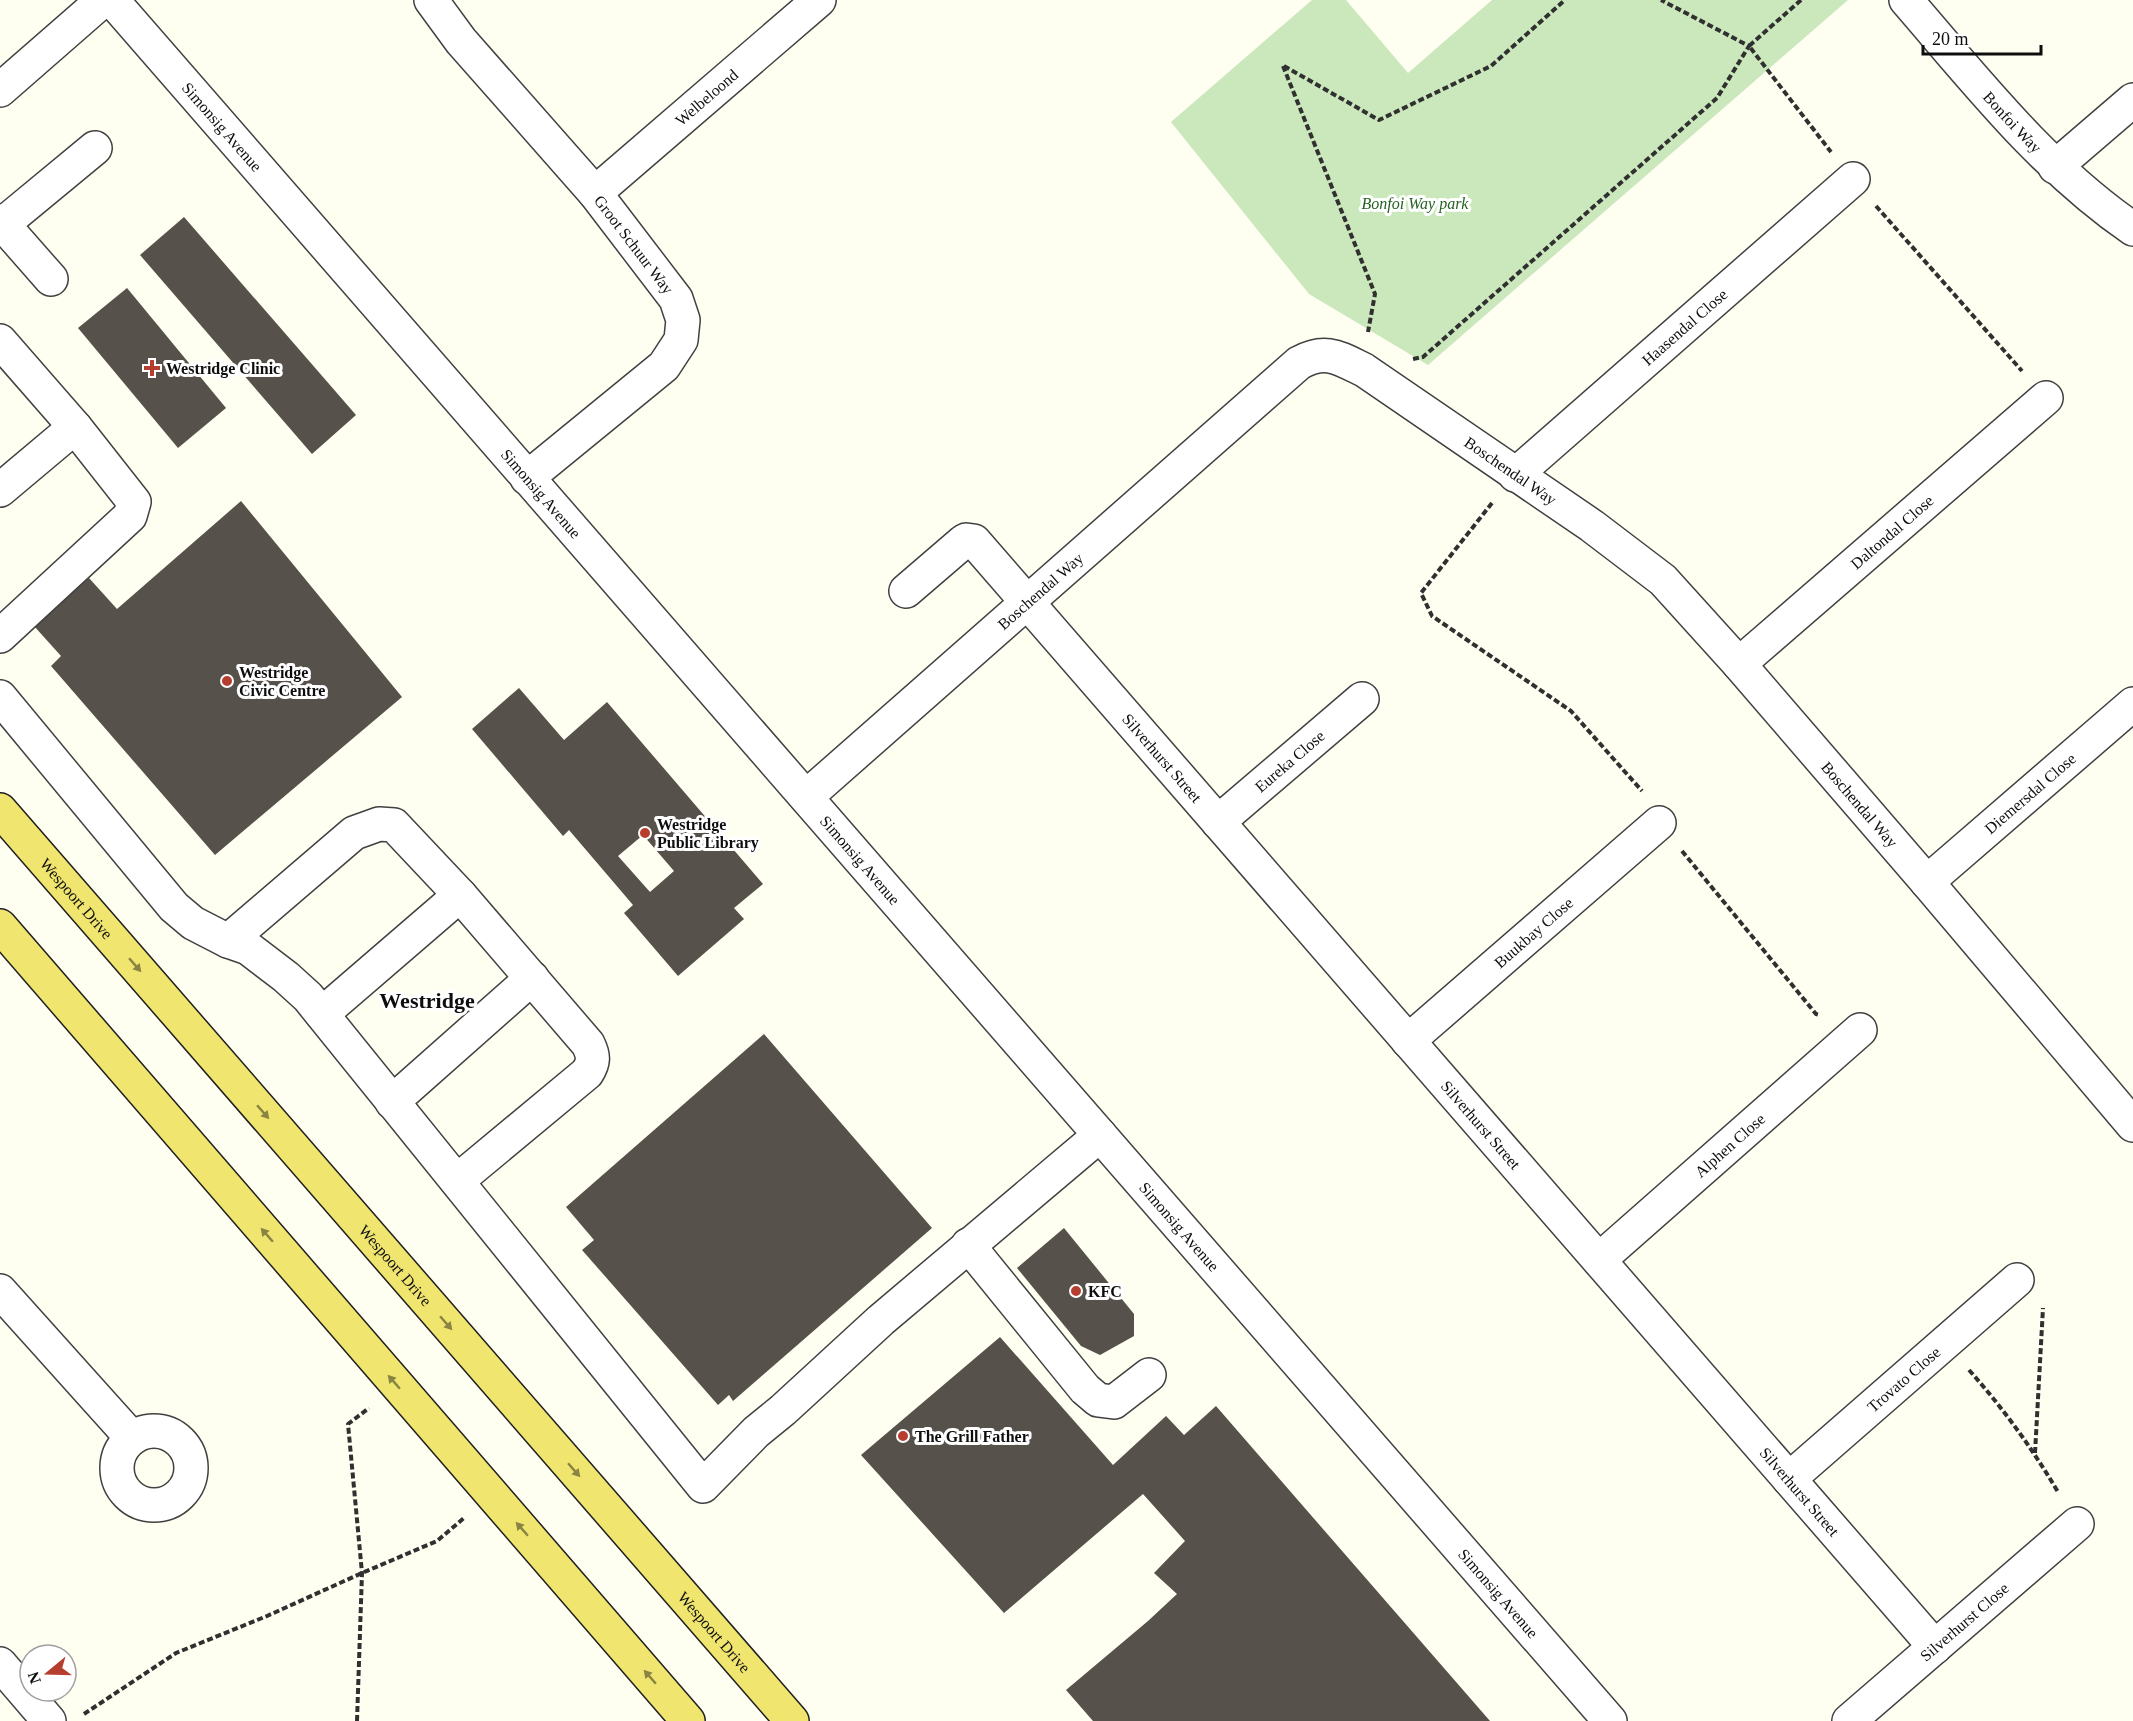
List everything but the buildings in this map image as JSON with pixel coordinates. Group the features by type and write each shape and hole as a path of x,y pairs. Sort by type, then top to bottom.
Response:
{"main road":[{"name":"Wespoort Drive","path":"0,810 792,1721"},
{"path":"0,926 688,1721"}],"street":[{"path":"0,90 103,0"},
{"name":"Simonsig Avenue","path":"111,0 1610,1721"},
{"name":"Groot Schuur Way","path":"431,0 461,41 595,193 676,299 683,320 681,340 664,366 527,478"},
{"name":"Welbeloond","path":"595,193 819,0"},
{"name":"Bonfoi Way","path":"1906,0 2009,119 2055,167 2133,229"},
{"path":"2055,167 2133,100"},
{"path":"51,279 1,222 95,148"},
{"name":"Haasendal Close","path":"1515,475 1853,179"},
{"path":"0,636 130,516 134,507 134,502 75,427 3,352"},
{"name":"Boschendal Way","path":"806,798 1299,363 1322,354 1333,355 1364,370 1592,526 1663,580 1739,664 1927,882 2128,1107"},
{"name":"Daltondal Close","path":"1739,664 2046,398"},
{"path":"0,490 75,427"},
{"name":"Silverhurst Street","path":"906,591 963,542 970,540 974,542 1935,1647"},
{"path":"0,697 174,907 193,923 228,941 248,948 286,976 308,997 702,1486 756,1432 968,1245 1100,1135"},
{"name":"Eureka Close","path":"1218,822 1362,699"},
{"name":"Diemersdal Close","path":"1927,882 2133,704"},
{"name":"Buukbay Close","path":"1408,1041 1659,823"},
{"path":"228,941 354,833 379,824 394,825 460,895 532,978 588,1044 594,1056 587,1073 457,1181"},
{"path":"322,1014 460,895"},
{"path":"392,1102 532,978"},
{"name":"Alphen Close","path":"1599,1260 1860,1030"},
{"path":"968,1245 1085,1389 1098,1400 1114,1402 1149,1375"},
{"name":"Trovato Close","path":"1789,1479 2017,1280"},
{"path":"0,1291 132,1438"},
{"name":"Silverhurst Close","path":"1849,1721 2077,1524"},
{"path":"0,1665 36,1716"}],"path":[{"path":"1565,0 1491,66 1378,120 1283,66 1375,294 1364,370 1423,357 1717,98 1749,46 1801,0"},
{"path":"1661,0 1749,46 1853,179 2046,398"},
{"path":"1515,475 1421,593 1432,615 1571,711 1653,803 1659,823 1816,1014 1860,1030"},
{"path":"2017,1280 2044,1297 2035,1454"},
{"path":"1945,1343 1994,1398 2035,1454 2077,1524"},
{"path":"357,1721 362,1573 348,1424 397,1386"},
{"path":"82,1715 176,1653 267,1616 437,1541 492,1494"}],"green space":[{"name":"Bonfoi Way park","path":"1312,0 1346,0 1408,73 1492,0 1848,0 1428,365 1309,294 1171,122"}],"place":[{"name":"Westridge Clinic","path":"152,368"},
{"name":"Westridge Civic Centre","path":"227,681"},
{"name":"Westridge Public Library","path":"645,833"},
{"name":"KFC","path":"1076,1291"},
{"name":"The Grill Father","path":"903,1436"}],"district":[{"name":"Westridge","path":"427,1000"}]}
